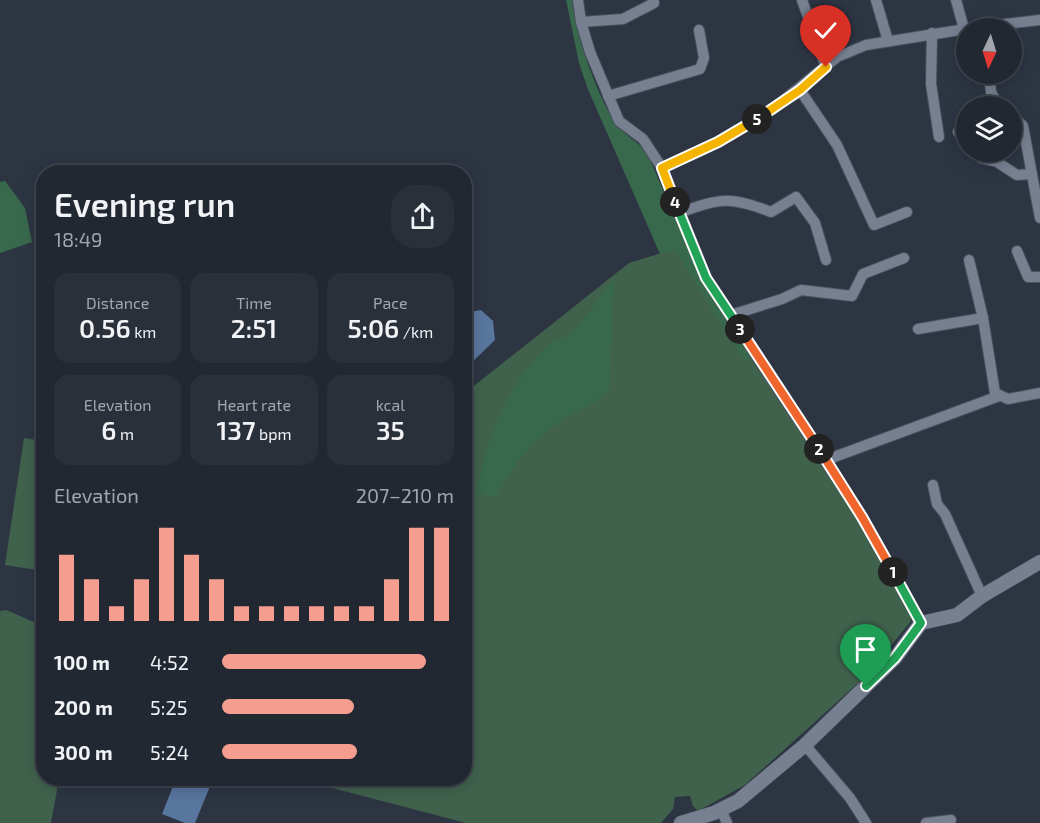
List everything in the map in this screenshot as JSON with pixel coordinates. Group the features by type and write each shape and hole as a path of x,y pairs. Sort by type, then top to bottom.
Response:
{"street":[{"path":"578,0 580,22 619,121 643,139 662,168 706,278 862,517 921,623"},
{"path":"802,0 826,67"},
{"path":"876,0 888,41"},
{"path":"956,0 963,18"},
{"path":"580,22 624,19 654,3"},
{"path":"1022,23 1040,20"},
{"path":"608,96 700,69 704,58 699,30"},
{"path":"662,168 718,142 800,90 837,57 866,45 956,30"},
{"path":"932,33 930,84 939,136"},
{"path":"800,90 837,146 874,225 908,212"},
{"path":"1022,125 1040,218"},
{"path":"997,162 1017,175 1032,174"},
{"path":"679,213 724,199 745,202 771,212 796,197 815,223 826,260"},
{"path":"1017,251 1028,277 1040,277"},
{"path":"731,315 782,299 801,290 852,296 863,274 904,258"},
{"path":"969,260 983,318 993,387 999,396 1008,399 1040,393"},
{"path":"918,329 983,318"},
{"path":"826,460 999,396"},
{"path":"933,485 937,504 945,514 982,596"},
{"path":"681,823 704,820 738,801 805,745 895,658 921,623 957,615 982,596 1040,562"},
{"path":"805,745 850,798 866,823"},
{"path":"721,810 727,823"},
{"path":"926,823 951,820"}],"green space":[{"path":"566,0 572,0 583,47 602,99 617,125 647,153 689,249 753,356 745,361 675,250 660,254 587,87 579,63"},
{"path":"5,181 25,208 32,242 0,253 0,182"},
{"path":"678,248 851,508 912,616 911,621 867,675 745,785 698,811 693,806 690,796 675,797 673,809 661,823 466,823 325,786 472,786 472,387 629,263"},
{"path":"614,279 609,390 597,400 558,423 530,447 508,476 496,498 477,492 486,452 500,413 510,395 533,362 553,342 571,333 577,327"},
{"path":"24,438 36,440 36,570 5,565"},
{"path":"6,610 36,623 36,786 58,786 51,823 0,823 0,611"}],"water":[{"path":"481,310 493,321 495,340 472,362 472,312"},
{"path":"173,786 210,786 195,823 185,823 162,814"}],"route":[{"path":"826,67 773,110 718,142 662,168 706,278 862,517 921,623 895,658 866,686"}]}
